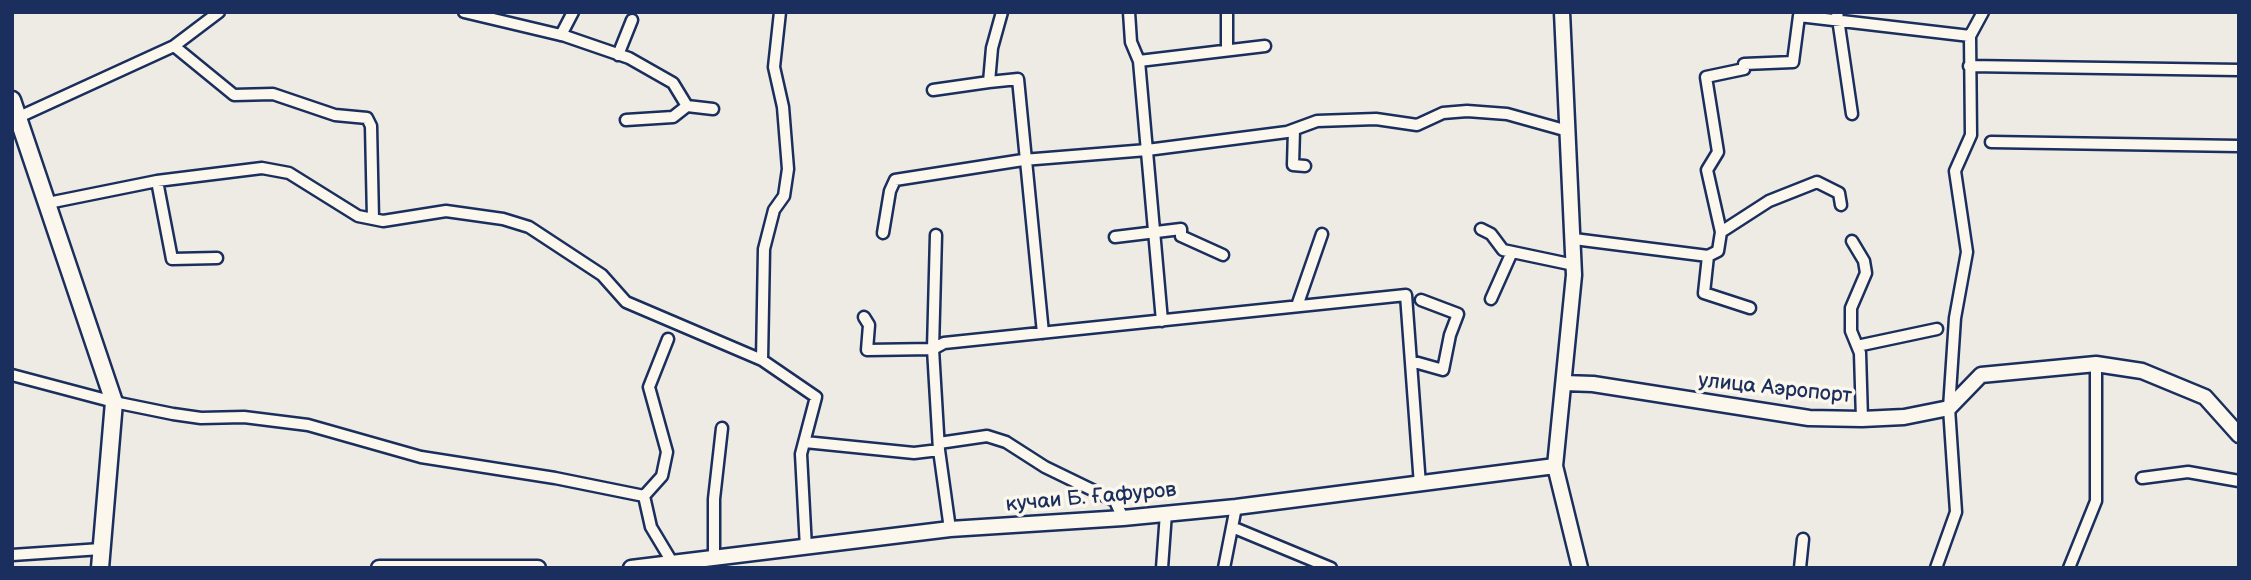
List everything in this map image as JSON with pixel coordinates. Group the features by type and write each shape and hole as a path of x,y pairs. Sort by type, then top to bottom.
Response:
{"main road":[{"path":"1562,12 1574,239 1555,466 1580,568"},
{"path":"12,100 114,402 100,568"},
{"path":"1948,408 1981,375 2096,364 2142,371 2205,397 2239,435"},
{"name":"улица Аэропорт","path":"1564,383 1592,384 1809,418 1904,417 1948,408"},
{"name":"кучаи Б. Ғафуров","path":"631,568 714,557 734,561 806,548 950,529 1123,518 1236,507 1555,466"},
{"path":"379,568 538,568"}],"street":[{"path":"19,117 174,46 219,12"},
{"path":"464,12 561,35 618,55 673,83 687,106"},
{"path":"561,35 573,12"},
{"path":"762,360 764,249 774,210 784,196 788,169 783,107 774,67 780,12"},
{"path":"989,82 992,48 1002,12"},
{"path":"1129,12 1132,42 1139,61 1162,321"},
{"path":"1227,12 1227,48"},
{"path":"1936,568 1956,512 1948,408 1955,318 1967,252 1955,171 1971,135 1970,36 1983,12"},
{"path":"1574,239 1708,256 1718,251 1721,232 1707,170 1718,152 1706,77 1744,69 1744,64 1793,62 1799,16 1838,16 1970,36"},
{"path":"1838,16 1852,114"},
{"path":"618,55 632,20"},
{"path":"174,46 234,95 273,94 335,115 367,118 371,126 373,219"},
{"path":"1139,61 1227,48 1265,46"},
{"path":"1969,66 2239,70"},
{"path":"933,90 1018,79 1023,160 1043,333"},
{"path":"626,120 673,117 687,106 713,109"},
{"path":"883,233 890,191 895,180 1023,160 1147,150 1294,130 1317,121 1376,119 1417,125 1443,113 1468,111 1507,114 1568,131"},
{"path":"1294,130 1293,165 1305,166"},
{"path":"1991,142 2239,146"},
{"path":"48,203 157,181 262,168 289,173 358,216 373,219 410,218 446,211 503,219 529,227 602,275 626,302 762,360 816,397 801,454 800,484 806,548"},
{"path":"157,181 172,259 217,258"},
{"path":"1721,232 1769,201 1817,183 1839,193 1841,205"},
{"path":"1115,237 1181,229 1181,236 1223,255"},
{"path":"1481,229 1491,234 1503,250 1573,265"},
{"path":"1297,306 1322,234"},
{"path":"936,235 933,349 939,446 950,529"},
{"path":"1852,241 1864,261 1866,273 1851,309 1851,331 1857,346 1862,419"},
{"path":"1491,299 1512,252"},
{"path":"1708,256 1704,293 1750,308"},
{"path":"864,317 869,325 867,350 933,349 944,343 1406,295 1420,485"},
{"path":"1410,361 1443,370 1450,334 1458,314 1421,300"},
{"path":"1857,346 1937,329"},
{"path":"644,496 662,476 667,452 649,387 668,339"},
{"path":"2069,568 2096,501 2096,364"},
{"path":"12,375 114,402 201,418 244,417 308,425 421,457 555,478 644,496"},
{"path":"714,557 714,499 722,428"},
{"path":"805,442 914,453 987,436 1006,442 1045,467 1115,501 1123,518"},
{"path":"2142,478 2188,472 2239,481"},
{"path":"644,496 651,527 673,562"},
{"path":"1224,568 1236,507"},
{"path":"1162,568 1166,513"},
{"path":"1232,527 1306,563 1331,568"},
{"path":"1800,568 1803,539"},
{"path":"12,555 101,549"}]}
